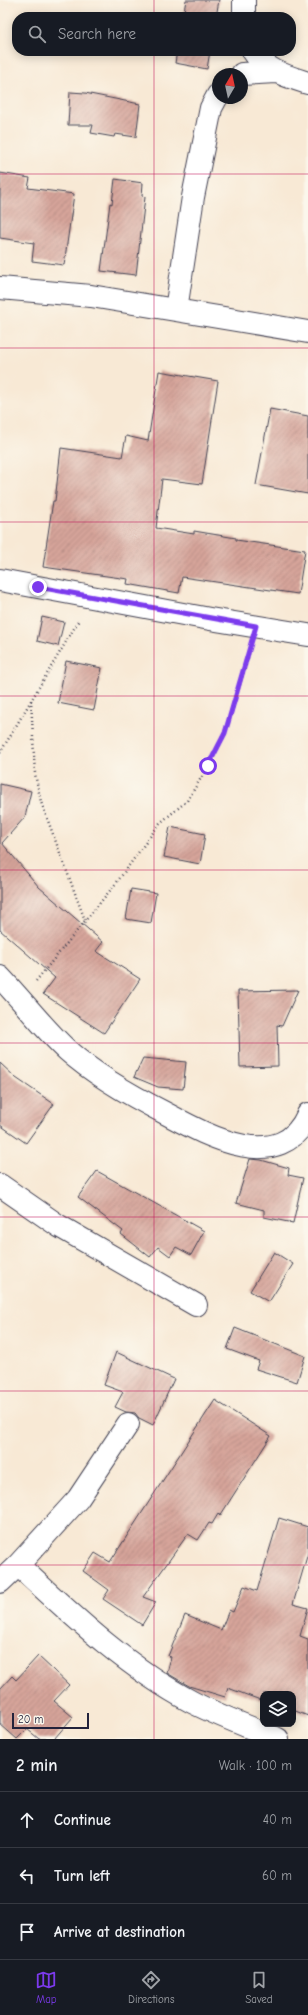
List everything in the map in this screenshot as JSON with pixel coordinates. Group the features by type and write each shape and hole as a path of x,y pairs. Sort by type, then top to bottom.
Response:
{"street":[{"path":"244,0 244,12"},
{"path":"257,56 265,66 276,72 308,83"},
{"path":"248,74 276,72"},
{"path":"176,310 193,197 211,108 213,104"},
{"path":"0,288 91,296 308,332"},
{"path":"0,580 93,598 308,635"},
{"path":"0,977 54,1037 85,1064 149,1105 213,1138 249,1147 277,1144 296,1133 308,1114"},
{"path":"0,1185 59,1226 196,1305"},
{"path":"0,1582 18,1565 78,1499 128,1424"},
{"path":"18,1565 91,1632 140,1670 192,1702 278,1739"}],"path":[{"path":"0,753 93,598"},
{"path":"21,999 117,882 160,823 187,802 225,733 256,626"},
{"path":"31,700 36,774 41,802 85,921"}],"building":[{"path":"186,0 219,0 217,12 184,12"},
{"path":"176,56 209,56 207,69 175,63"},
{"path":"70,92 85,93 140,104 136,137 115,134 114,137 91,133 93,125 68,125"},
{"path":"0,173 30,178 28,188 74,194 64,265 32,261 34,243 0,238"},
{"path":"115,179 143,183 142,196 145,197 136,275 101,271 110,203 112,204"},
{"path":"159,371 218,381 202,484 162,479 156,528 194,534 194,531 236,538 236,540 305,550 298,594 182,577 179,593 127,584 128,579 43,567 53,501 55,501 61,448 122,457 126,436 148,441"},
{"path":"270,409 308,416 308,494 256,485"},
{"path":"42,617 64,622 58,646 37,641"},
{"path":"66,661 102,668 94,710 58,703"},
{"path":"0,784 31,791 25,817 2,843 39,887 103,942 96,951 140,979 104,1033 43,994 55,978 0,930"},
{"path":"170,827 205,834 200,864 164,857"},
{"path":"131,889 156,893 151,923 126,919"},
{"path":"298,990 282,1026 277,1025 278,1066 240,1067 238,991"},
{"path":"143,1058 186,1062 183,1089 158,1087 134,1077"},
{"path":"0,1063 16,1078 54,1104 26,1143 0,1125"},
{"path":"250,1159 261,1160 289,1168 288,1175 303,1178 293,1223 264,1217 264,1210 236,1203"},
{"path":"97,1171 204,1231 191,1255 176,1247 170,1256 158,1247 150,1257 121,1234 123,1231 78,1197"},
{"path":"274,1252 293,1264 269,1302 250,1291"},
{"path":"235,1328 305,1356 297,1382 256,1369 259,1361 227,1349"},
{"path":"116,1352 174,1379 153,1425 139,1418 135,1413 126,1412 115,1407 123,1392 104,1385"},
{"path":"215,1400 271,1436 220,1516 218,1514 212,1524 209,1523 198,1540 188,1534 143,1597 156,1602 142,1625 103,1599 109,1590 83,1571 95,1553 110,1562"},
{"path":"279,1518 308,1527 308,1553 293,1604 308,1608 300,1636 308,1639 308,1716 296,1711 296,1691 260,1691 260,1700 228,1688 225,1697 189,1686 167,1673 171,1657 168,1656 185,1615 221,1630 229,1610 233,1612 244,1586 257,1591"},
{"path":"38,1656 69,1685 54,1701 73,1717 54,1739 39,1739 27,1729 17,1739 0,1724 0,1689 12,1676 16,1680"}],"route":[{"path":"38,587 210,619 256,626 225,733 208,766"}]}
